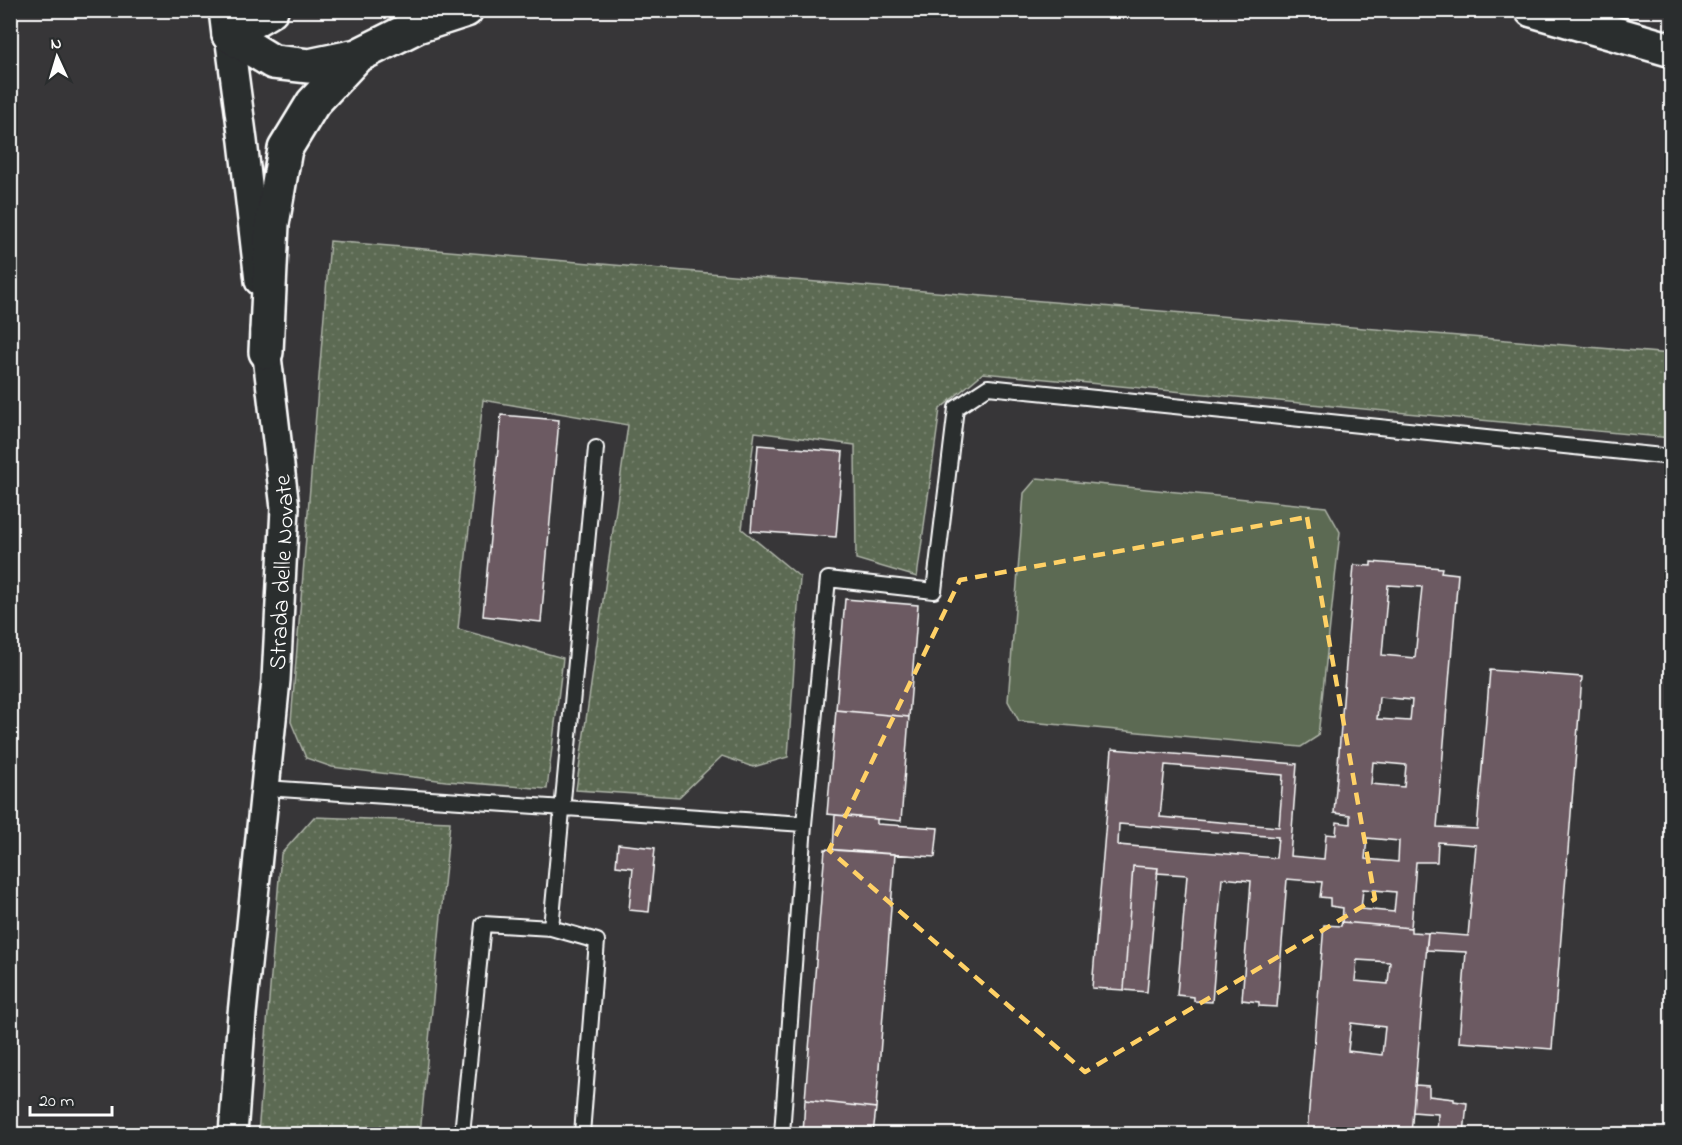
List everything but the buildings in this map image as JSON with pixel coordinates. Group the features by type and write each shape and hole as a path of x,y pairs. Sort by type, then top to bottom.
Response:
{"highway":[{"path":"228,23 271,10"},
{"path":"228,23 273,62 309,66 357,56 417,26 466,10"},
{"path":"1532,10 1671,50"},
{"path":"266,352 272,224 285,149 313,103 357,56"}],"street":[{"name":"Strada delle Novate","path":"228,23 285,508 276,680 242,1014 233,1134"}],"lane":[{"path":"782,1134 804,824 828,579 934,591 956,408 988,387 1671,457"},
{"path":"551,928 596,448"},
{"path":"265,788 804,824"},
{"path":"462,1134 483,924 551,928 597,941 582,1134"}],"highlighted area":[{"path":"1307,517 1375,899 1085,1072 829,850 960,580"}],"green space":[{"path":"330,241 1671,354 1671,438 983,373 940,409 917,577 856,559 855,445 755,432 742,529 800,577 788,757 753,767 722,756 679,797 576,790 628,425 483,400 458,629 563,658 547,789 446,781 332,767 306,758 291,722"},
{"path":"1037,478 1326,507 1340,532 1318,736 1301,747 1019,721 1008,701 1024,493"},
{"path":"314,817 450,822 420,1134 258,1134 281,854"}]}
